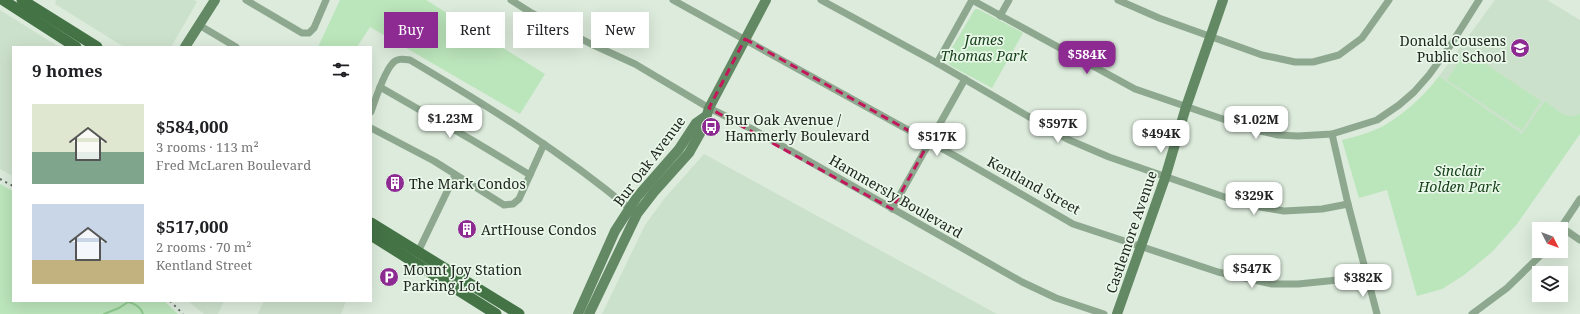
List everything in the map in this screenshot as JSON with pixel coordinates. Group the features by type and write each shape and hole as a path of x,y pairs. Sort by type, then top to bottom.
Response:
{"main road":[{"path":"3,0 74,46"},
{"path":"22,0 95,46"},
{"path":"372,224 519,314"},
{"path":"372,236 496,314"}],"street":[{"path":"186,46 215,0"},
{"path":"246,0 302,33 309,33 314,28 326,0"},
{"name":"Hammersly Boulevard","path":"511,0 557,26 635,64 708,112 754,130 1042,293 1104,314"},
{"name":"Kentland Street","path":"673,0 1073,224 1218,272 1272,284 1298,284 1368,277"},
{"name":"Bur Oak Avenue","path":"590,314 619,250 638,214 654,192 689,153 703,128 708,112 766,0"},
{"path":"821,0 937,63 1067,139 1109,157 1165,178 1236,201 1284,211 1322,209 1348,204"},
{"path":"937,63 972,0 1136,90 1252,129 1278,135 1298,136 1332,134 1377,120 1414,92 1450,46 1479,0"},
{"path":"1000,16 1009,0"},
{"path":"1118,0 1159,18 1262,55 1295,62 1313,62 1339,55 1362,38 1389,0"},
{"name":"Castlemore Avenue","path":"1117,314 1165,178 1186,107 1223,0"},
{"path":"199,25 234,46"},
{"path":"372,109 380,87 392,63 399,59 410,60 493,110 544,144 630,209"},
{"path":"892,209 964,79"},
{"path":"380,87 530,175"},
{"name":"Bur Oak Avenue","path":"578,314 616,231 637,197 679,149 696,123 708,112"},
{"path":"372,129 434,161 504,205 513,204 519,199 544,144"},
{"path":"1332,134 1348,204 1377,314"},
{"path":"418,252 455,174"},
{"path":"1565,222 1580,199"},
{"path":"1568,232 1580,240"},
{"path":"1472,314 1507,288 1538,258"}],"highlighted area":[{"path":"745,39 929,142 892,209 709,108"}],"shaded area":[{"path":"56,0 194,0 197,2 172,46 122,46 55,4"},
{"name":"Donald Cousens Public School","path":"1495,0 1547,0 1580,20 1580,113 1574,117 1567,116 1522,134 1439,76"},
{"path":"0,10 57,46 12,46 12,175 0,169"},
{"path":"704,154 997,314 602,314 645,225 664,199"},
{"path":"189,302 224,302 218,314 204,314"},
{"path":"264,302 346,302 341,314 258,314"}],"green space":[{"path":"340,0 426,0 446,12 446,48 503,48 545,74 520,114 406,48 438,48 438,12 384,12 384,35 370,27 358,46 318,46"},
{"name":"James Thomas Park","path":"975,9 978,9 1023,33 992,88 951,66 946,61 946,58"},
{"path":"1466,51 1541,101 1522,130 1447,80"},
{"name":"Sinclair Holden Park","path":"1439,76 1522,134 1545,101 1566,115 1570,116 1580,113 1580,134 1517,224 1492,252 1464,275 1442,289 1417,296 1387,190 1359,198 1342,140 1369,132 1390,122 1418,100"},
{"path":"0,184 12,190 12,302 165,302 178,314 0,314"}],"waterway":[{"path":"104,314 119,308 128,302 133,303 141,309 143,314"}],"railway":[{"path":"0,179 12,185"},
{"path":"171,302 183,314"}],"place":[{"name":"Donald Cousens Public School","path":"1520,48"},
{"name":"Bur Oak Avenue / Hammerly Boulevard","path":"711,127"},
{"name":"The Mark Condos","path":"395,183"},
{"name":"ArtHouse Condos","path":"467,229"},
{"name":"Mount Joy Station Parking Lot","path":"389,277"}]}
